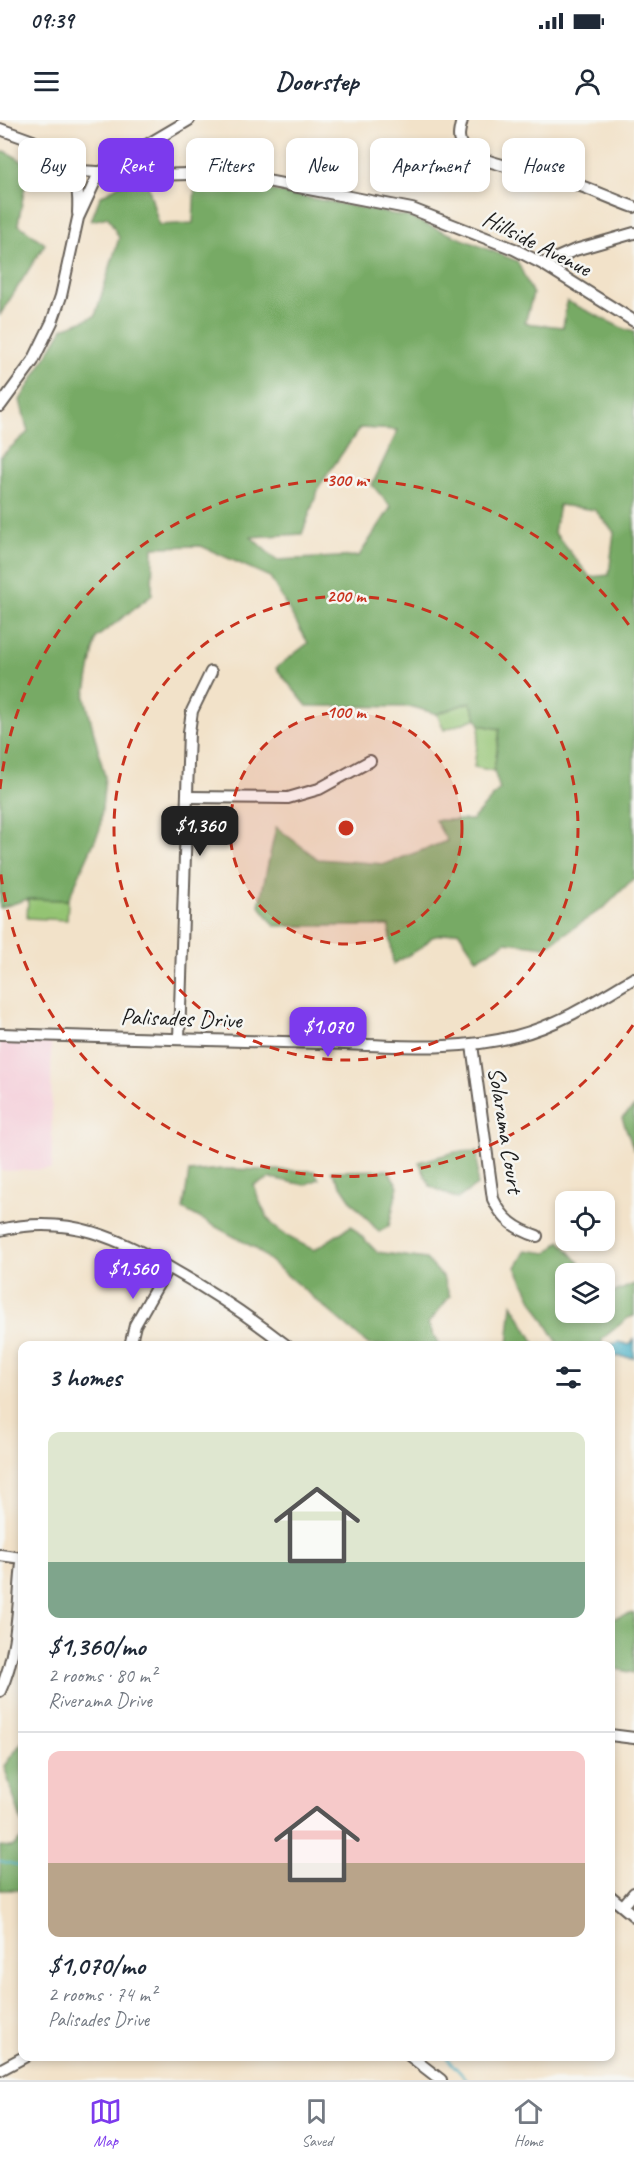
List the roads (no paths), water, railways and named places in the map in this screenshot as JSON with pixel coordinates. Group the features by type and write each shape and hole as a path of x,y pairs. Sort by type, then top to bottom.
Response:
{"street":[{"path":"158,138 189,120"},
{"path":"462,120 459,139 464,148 489,160 561,179 634,207"},
{"name":"Hillside Avenue","path":"0,129 25,138"},
{"name":"Hillside Avenue","path":"174,174 226,173 412,209 514,249 543,264 634,321"},
{"path":"78,218 98,175"},
{"path":"0,406 33,361 52,322 61,296 78,218 79,192"},
{"path":"543,264 575,250 634,233"},
{"path":"179,1039 190,721 196,700 211,672"},
{"path":"187,797 288,798 319,789 370,761"},
{"name":"Palisades Drive","path":"0,1034 414,1046 472,1045 518,1035 558,1021 634,978"},
{"name":"Solarama Court","path":"472,1045 493,1199 511,1225 537,1236"},
{"path":"0,1230 28,1225 49,1225 89,1230 129,1245 220,1297 279,1341"},
{"path":"131,1341 135,1325 168,1267"},
{"path":"0,1555 18,1557"},
{"path":"0,1691 12,1653 18,1599"},
{"path":"615,1736 634,1738"},
{"path":"623,1906 634,1893"},
{"path":"615,1900 634,1916"},
{"path":"0,2070 18,2060"},
{"path":"416,2061 441,2080"}],"water":[{"path":"634,1339 634,1358 615,1356 615,1343 630,1345"}],"waterway":[{"path":"0,1861 18,1865"},
{"path":"450,2061 467,2080"}]}
